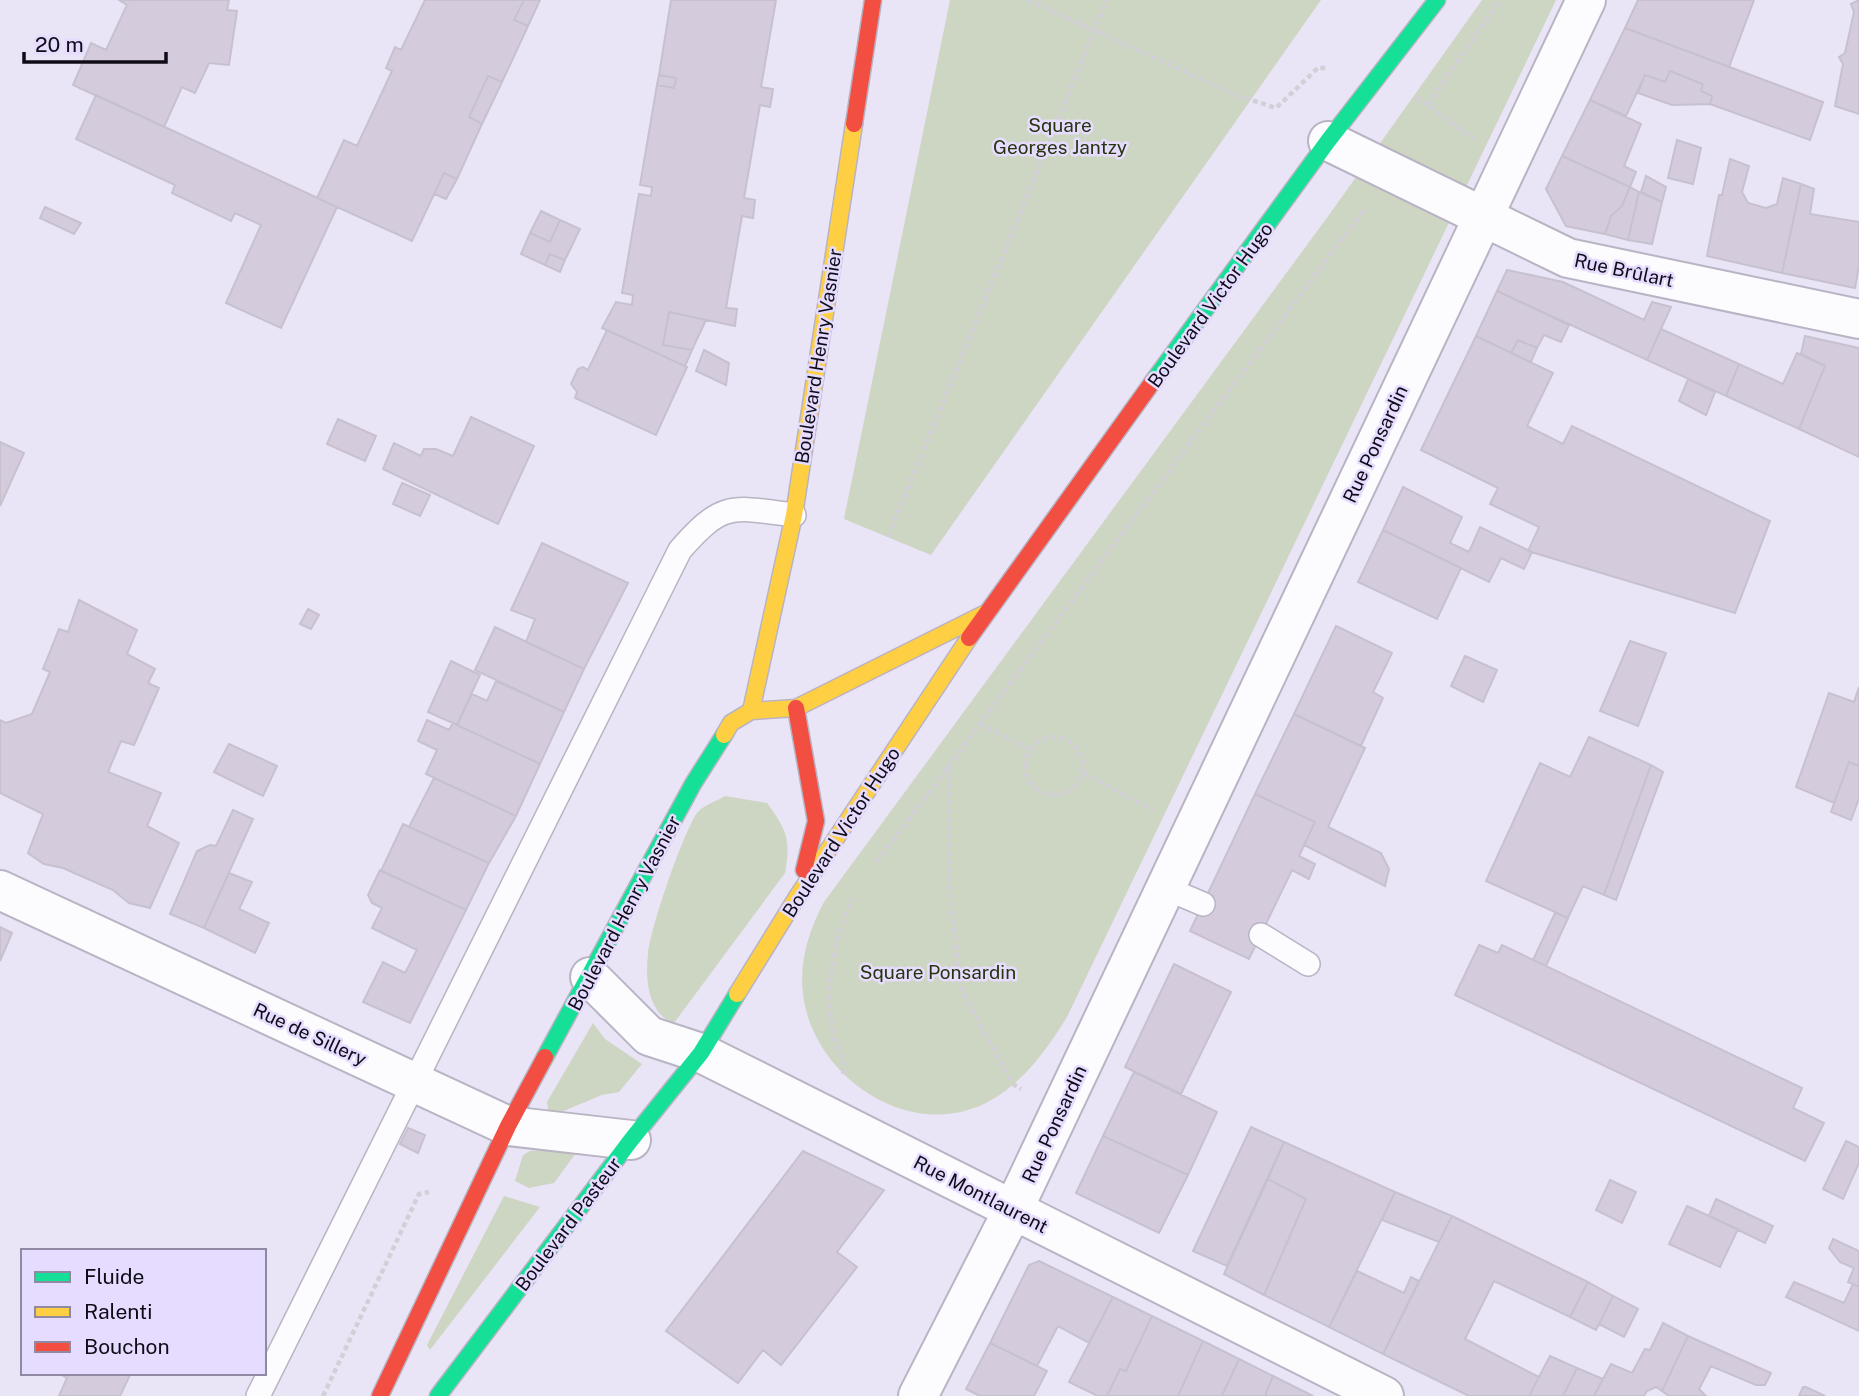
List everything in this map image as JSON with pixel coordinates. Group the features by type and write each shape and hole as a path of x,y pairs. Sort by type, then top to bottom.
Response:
{"main road":[{"name":"Boulevard Henry Vasnier","path":"508,1126 694,784 731,723 751,711 793,514 873,0"},
{"name":"Boulevard Victor Hugo","path":"701,1053 797,897 986,613 1328,141 1437,0"},
{"name":"Boulevard Victor Hugo","path":"796,708 986,613"},
{"path":"751,711 796,708 816,821 797,897"},
{"name":"Boulevard Pasteur","path":"438,1396 631,1140 701,1053"},
{"path":"380,1396 508,1126"}],"street":[{"name":"Rue Ponsardin","path":"918,1396 1013,1210 1586,0"},
{"name":"Rue Brûlart","path":"1328,141 1568,258 1859,319"},
{"name":"Rue de Sillery","path":"0,890 508,1126 631,1140"},
{"name":"Rue Montlaurent","path":"590,977 649,1036 701,1053 1384,1396"}],"lane":[{"path":"258,1396 680,550 708,519 740,508 793,514"},
{"path":"1165,888 1203,904"},
{"path":"1261,935 1308,964"}],"path":[{"path":"1028,0 1236,95 1276,108 1319,67 1414,95 1477,142 1484,141"},
{"path":"888,537 1107,0"},
{"path":"1428,105 1500,0"},
{"path":"872,869 1371,200"},
{"path":"980,724 1029,749"},
{"path":"1045,737 1066,738 1081,752 1083,773 1072,790 1054,796 1037,790 1026,776 1024,767 1029,749 1045,737"},
{"path":"949,765 950,893 961,990 1013,1084 1059,1113"},
{"path":"1083,773 1159,814"},
{"path":"832,1119 846,1063 833,1035 831,969 840,926 857,889"}],"green space":[{"name":"Square Georges Jantzy","path":"950,0 1321,0 931,555 844,519"},
{"name":"Square Ponsardin","path":"1482,0 1556,0 1067,1017 1026,1073 993,1099 963,1111 932,1114 901,1109 872,1096 847,1077 826,1053 811,1025 803,994 802,970 806,946 824,902 1329,215"},
{"path":"725,796 767,803 786,836 788,852 785,873 674,1023 659,1012 650,994 647,974 650,942 668,882 691,824 697,813 706,805"},
{"path":"593,1023 605,1039 642,1064 619,1092 602,1095 549,1117 547,1102"},
{"path":"572,1148 576,1153 554,1183 529,1188 515,1181 523,1155 530,1151"},
{"path":"504,1196 540,1207 430,1350 427,1345"}],"building":[{"path":"119,0 229,0 227,10 237,11 229,65 209,63 195,93 182,87 164,127 73,85 91,43 106,50 127,5"},
{"path":"425,0 524,0 514,20 528,26 502,82 488,76 469,117 482,124 457,179 444,173 412,241 317,198 344,140 357,146 392,71 386,68 395,47 401,50"},
{"path":"524,0 540,0 528,26 514,20"},
{"path":"671,0 776,0 761,87 773,89 772,96 770,107 760,105 744,198 755,200 753,218 742,216 726,308 737,309 735,326 669,312 663,345 692,350 685,366 602,328 616,302 632,305 633,295 622,293 639,194 651,196 652,187 640,185 657,85 674,88 676,78 659,75"},
{"path":"1638,0 1754,0 1729,67 1625,28"},
{"path":"1859,0 1859,114 1835,106 1843,64 1839,57 1845,53 1854,12 1851,4"},
{"path":"1625,28 1823,102 1810,140 1710,104 1712,96 1701,91 1703,84 1670,71 1665,82 1645,75 1626,116 1590,100"},
{"path":"1670,71 1703,84 1701,91 1712,96 1710,104 1672,105 1638,93 1645,75 1665,82"},
{"path":"659,75 676,78 674,88 657,85"},
{"path":"488,76 502,82 482,124 469,117"},
{"path":"96,95 337,207 281,328 226,303 261,225 235,213 231,221 172,193 175,185 76,139"},
{"path":"1590,100 1641,124 1624,166 1636,172 1630,187 1562,156"},
{"path":"1677,140 1701,148 1693,184 1668,178"},
{"path":"1562,156 1630,187 1622,206 1611,216 1605,234 1566,226 1546,189"},
{"path":"1730,159 1749,166 1742,192 1748,203 1766,208 1777,204 1783,178 1801,184 1782,273 1707,256 1719,195 1722,195"},
{"path":"444,173 457,179 446,199 434,194"},
{"path":"1646,176 1666,187 1662,202 1641,192"},
{"path":"1801,184 1814,189 1810,214 1859,222 1859,266 1855,288 1782,273"},
{"path":"1630,187 1639,192 1628,240 1605,234 1611,216 1622,206"},
{"path":"1639,192 1662,202 1652,244 1628,240"},
{"path":"45,207 81,223 74,234 40,218"},
{"path":"541,211 560,220 550,242 530,233"},
{"path":"560,220 580,229 565,260 550,254 545,265 521,254 530,233 550,242"},
{"path":"550,254 565,260 560,272 545,265"},
{"path":"1507,270 1563,282 1644,320 1652,302 1671,307 1647,360 1497,291"},
{"path":"1497,291 1569,325 1561,342 1544,335 1537,348 1518,340 1511,353 1476,336"},
{"path":"669,312 706,320 692,350 663,345"},
{"path":"1661,329 1739,364 1726,396 1647,360"},
{"path":"607,330 687,367 656,435 575,398 577,392 571,384 578,369 583,367 588,370"},
{"path":"1476,336 1553,373 1527,426 1563,444 1572,426 1770,521 1735,613 1528,551 1539,527 1490,504 1498,488 1421,450"},
{"path":"1805,336 1859,348 1859,457 1799,429 1825,366 1801,354"},
{"path":"1518,340 1537,348 1531,362 1511,353"},
{"path":"704,350 729,363 726,385 696,371"},
{"path":"1797,353 1825,366 1799,429 1726,396 1739,364 1783,384"},
{"path":"1688,379 1715,392 1706,415 1679,401"},
{"path":"471,417 534,446 498,524 383,469 394,443 421,456 424,449 436,449 453,456"},
{"path":"338,419 376,436 365,461 327,444"},
{"path":"0,442 24,453 0,506"},
{"path":"402,483 430,495 420,516 393,504"},
{"path":"1403,487 1462,517 1450,543 1469,552 1480,527 1532,552 1524,569 1501,558 1489,582 1383,530"},
{"path":"1383,530 1461,568 1437,619 1358,582"},
{"path":"542,543 628,583 584,669 526,642 535,619 511,610"},
{"path":"79,600 137,630 127,654 155,669 148,683 159,688 134,745 121,741 108,772 161,793 147,826 179,843 150,908 129,903 113,890 63,868 44,864 28,853 43,814 0,793 0,720 6,723 32,714 50,672 43,669 59,629 68,632"},
{"path":"308,609 319,615 311,629 300,624"},
{"path":"1336,626 1392,653 1373,692 1383,698 1361,746 1294,714"},
{"path":"495,627 584,669 564,712 475,670"},
{"path":"1630,641 1666,653 1638,726 1600,711"},
{"path":"1465,656 1497,670 1483,702 1451,686"},
{"path":"451,661 480,675 457,725 428,712"},
{"path":"496,681 564,712 540,764 457,725 472,694 487,701"},
{"path":"1859,687 1859,766 1849,762 1834,803 1796,787 1829,693 1854,702"},
{"path":"1294,714 1365,748 1328,827 1381,853 1389,869 1385,886 1304,845 1315,822 1255,794"},
{"path":"427,720 449,730 453,723 540,764 516,816 426,774 437,750 418,741"},
{"path":"1589,737 1651,765 1604,895 1583,886 1568,918 1486,881 1540,763 1570,777"},
{"path":"229,744 277,766 263,796 214,772"},
{"path":"1849,762 1859,766 1859,798 1851,820 1831,812"},
{"path":"1651,765 1663,772 1616,900 1604,895"},
{"path":"434,778 516,816 489,863 409,827"},
{"path":"1255,794 1315,822 1299,856 1315,864 1309,879 1292,870 1249,959 1190,931"},
{"path":"233,810 253,819 204,928 170,914 197,851 210,845 216,846"},
{"path":"403,824 489,863 466,910 381,871"},
{"path":"380,870 466,910 410,1023 363,1002 383,962 405,973 417,950 372,928 382,908 372,903 368,895"},
{"path":"229,873 252,882 239,909 269,923 255,953 204,928"},
{"path":"1555,913 1568,918 1546,966 1533,960"},
{"path":"0,927 12,933 0,961"},
{"path":"1479,945 1498,953 1502,945 1802,1088 1793,1108 1824,1123 1805,1161 1455,995"},
{"path":"1174,964 1231,992 1181,1094 1125,1067"},
{"path":"1134,1072 1217,1112 1188,1175 1103,1136"},
{"path":"1251,1127 1284,1142 1227,1266 1193,1251"},
{"path":"408,1128 425,1135 418,1153 400,1144"},
{"path":"1103,1136 1188,1175 1159,1233 1076,1193"},
{"path":"1846,1141 1859,1147 1859,1163 1843,1199 1823,1189"},
{"path":"1284,1142 1395,1192 1329,1327 1264,1295 1306,1199 1268,1179"},
{"path":"803,1151 884,1190 837,1252 857,1267 781,1365 763,1350 738,1383 666,1331"},
{"path":"1268,1179 1306,1199 1264,1295 1224,1274"},
{"path":"1610,1180 1636,1192 1622,1223 1596,1210"},
{"path":"1395,1192 1452,1216 1439,1242 1382,1220"},
{"path":"1716,1199 1773,1226 1765,1243 1709,1216"},
{"path":"1687,1206 1738,1229 1720,1267 1669,1244"},
{"path":"1452,1216 1588,1282 1570,1317 1494,1281 1465,1339 1539,1377 1529,1396 1469,1396 1383,1354"},
{"path":"1833,1239 1859,1251 1859,1287 1848,1282 1854,1268 1840,1262 1829,1248"},
{"path":"1039,1261 1113,1297 1089,1343 1058,1326 1037,1366 990,1343 1029,1265"},
{"path":"1357,1271 1404,1293 1411,1277 1419,1281 1383,1354 1329,1327"},
{"path":"1588,1282 1613,1296 1596,1330 1570,1317"},
{"path":"1794,1282 1844,1303 1853,1284 1859,1287 1859,1331 1786,1297"},
{"path":"1613,1296 1638,1309 1624,1337 1599,1324"},
{"path":"1113,1297 1152,1316 1126,1371 1120,1369 1107,1396 1098,1396 1069,1382"},
{"path":"1152,1316 1203,1341 1178,1396 1107,1396 1120,1369 1126,1371"},
{"path":"1663,1323 1688,1336 1662,1391 1656,1387 1647,1391 1644,1396 1594,1396 1611,1364 1632,1373 1645,1349 1650,1350"},
{"path":"1688,1336 1771,1373 1765,1385 1756,1385 1711,1366 1699,1389 1706,1396 1669,1396 1662,1391"},
{"path":"1203,1341 1239,1359 1222,1396 1178,1396"},
{"path":"990,1343 1047,1371 1034,1396 980,1396 966,1389"},
{"path":"1550,1356 1577,1368 1563,1396 1529,1396"},
{"path":"1239,1359 1273,1376 1265,1396 1222,1396"},
{"path":"1577,1368 1603,1379 1594,1396 1563,1396"},
{"path":"62,1375 130,1375 120,1396 59,1396 67,1378"},
{"path":"1273,1376 1313,1396 1265,1396"},
{"path":"1803,1387 1806,1387 1825,1396 1799,1396"}],"traffic: fast":[{"path":"1154,380 1328,141 1437,0"},
{"path":"545,1057 693,784 724,735"},
{"path":"438,1396 631,1140 701,1053 737,994"}],"traffic: slow":[{"path":"751,711 794,515 854,124"},
{"path":"724,735 731,723 751,711 796,708 984,614"},
{"path":"737,994 797,897 969,638"}],"traffic: jam":[{"path":"854,124 873,0"},
{"path":"969,638 1154,380"},
{"path":"796,708 816,821 804,870"},
{"path":"380,1396 508,1126 545,1057"}]}
